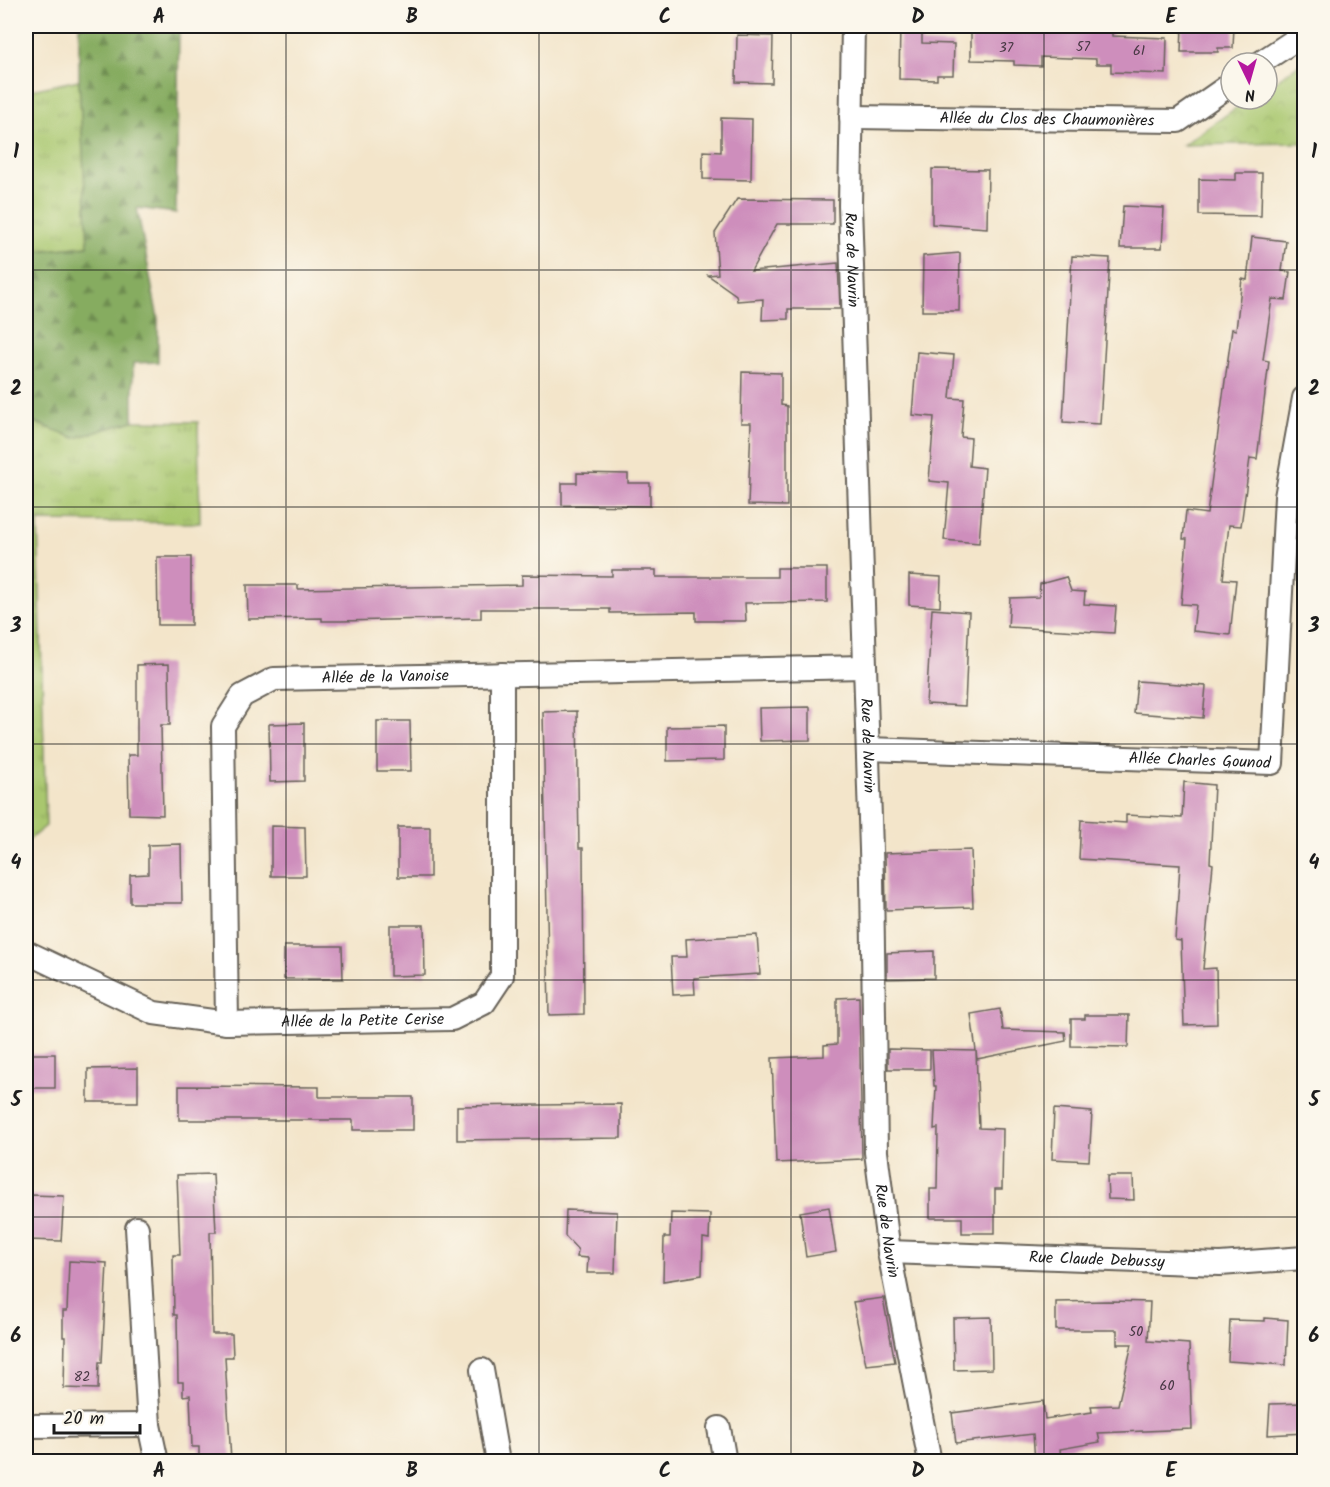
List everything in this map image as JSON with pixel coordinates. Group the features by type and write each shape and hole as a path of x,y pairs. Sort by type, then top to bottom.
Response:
{"street":[{"name":"Rue de Navrin","path":"853,26 850,205 868,749 876,1152 889,1252 930,1461"},
{"path":"1279,51 1305,34"},
{"name":"Allée du Clos des Chaumonières","path":"851,117 1178,121 1219,92"},
{"name":"Allée Charles Gounod","path":"868,749 1272,763 1305,398"},
{"name":"Allée de la Vanoise","path":"227,1023 223,726 243,696 274,679 865,667"},
{"name":"Allée de la Petite Cerise","path":"26,952 154,1013 227,1023 452,1019 484,1004 502,976 502,674"},
{"path":"137,1228 149,1425 157,1461"},
{"name":"Rue Claude Debussy","path":"889,1252 1220,1264 1305,1258"},
{"path":"482,1370 498,1461"},
{"path":"26,1426 149,1425"},
{"path":"719,1428 725,1461"}],"green space":[{"path":"79,26 177,26 179,30 176,213 137,208 158,319 158,362 133,363 133,421 75,438 26,419 26,252 88,246 79,80"},
{"path":"1304,61 1304,143 1183,145 1232,111 1279,111 1279,79"},
{"path":"79,80 89,246 26,252 26,91"},
{"path":"26,419 75,438 133,421 198,422 200,523 38,521 46,826 26,842"}],"building":[{"path":"900,26 922,26 922,43 954,44 953,75 937,75 937,80 899,79"},
{"path":"971,26 1112,26 1112,36 1167,38 1166,74 1111,72 1111,64 1096,64 1096,59 1041,57 1041,66 1014,65 1014,61 971,60"},
{"path":"1182,26 1234,26 1233,48 1218,48 1218,52 1181,52"},
{"path":"737,35 773,36 772,83 736,82"},
{"path":"721,118 752,119 751,180 703,179 703,151 721,152"},
{"path":"932,169 988,170 987,228 932,224"},
{"path":"1236,173 1262,173 1261,216 1199,215 1199,179 1236,180"},
{"path":"737,199 833,200 833,224 777,224 751,271 838,263 840,309 788,309 788,319 762,320 763,299 737,301 736,295 708,275 718,274 715,233"},
{"path":"1123,206 1164,208 1162,248 1120,248"},
{"path":"1252,237 1286,241 1282,271 1290,272 1286,300 1272,299 1263,360 1269,361 1257,459 1250,458 1241,526 1229,525 1223,579 1236,580 1230,635 1193,631 1196,605 1181,604 1187,539 1183,539 1186,511 1207,514 1232,329 1236,330 1242,279 1247,280"},
{"path":"960,253 959,311 922,311 923,256"},
{"path":"1072,256 1110,258 1100,424 1063,422"},
{"path":"917,352 954,355 950,398 964,399 961,437 971,438 969,466 985,468 979,543 944,540 949,483 929,481 934,417 912,415"},
{"path":"742,372 781,373 781,405 787,406 787,506 748,505 751,423 741,423"},
{"path":"577,473 628,474 628,483 650,483 650,506 562,505 562,483 577,483"},
{"path":"157,557 191,557 191,625 158,625"},
{"path":"777,568 827,568 827,602 745,603 746,621 696,621 696,612 610,613 610,609 481,609 481,618 340,621 322,621 322,618 248,619 247,585 298,585 298,589 522,585 522,575 612,576 612,570 656,570 656,577 777,577"},
{"path":"909,575 941,577 940,607 909,605"},
{"path":"1066,577 1071,591 1085,592 1084,604 1116,606 1114,633 1008,627 1010,598 1039,597 1040,584"},
{"path":"932,609 969,612 965,706 926,704"},
{"path":"169,664 170,725 161,725 163,815 129,814 128,755 137,755 137,665"},
{"path":"1137,681 1206,686 1203,718 1134,713"},
{"path":"810,707 810,740 760,741 759,708"},
{"path":"577,711 579,848 583,848 584,1014 549,1015 543,712"},
{"path":"377,721 410,721 411,771 377,771"},
{"path":"304,723 304,781 270,782 269,724"},
{"path":"724,726 724,760 667,761 667,727"},
{"path":"1184,782 1214,785 1210,863 1213,864 1203,969 1216,968 1217,1024 1184,1025 1181,941 1175,940 1180,865 1079,859 1081,820 1126,823 1126,815 1182,818"},
{"path":"271,826 305,827 306,876 271,876"},
{"path":"398,827 430,827 430,877 398,877"},
{"path":"181,844 182,903 130,903 130,875 148,874 148,845"},
{"path":"971,850 973,907 886,910 885,853"},
{"path":"390,925 424,925 425,975 390,976"},
{"path":"757,935 760,974 694,978 695,994 673,995 671,957 687,957 686,939"},
{"path":"284,946 342,946 343,979 284,979"},
{"path":"934,951 934,978 887,979 887,953"},
{"path":"859,997 862,1159 776,1163 772,1058 824,1056 824,1045 837,1044 837,998"},
{"path":"1000,1009 1003,1030 1065,1032 1066,1041 977,1059 971,1014"},
{"path":"1085,1015 1129,1015 1128,1047 1071,1046 1071,1019 1085,1019"},
{"path":"888,1049 930,1050 930,1069 888,1069"},
{"path":"932,1050 976,1051 979,1128 1003,1129 1002,1189 995,1189 995,1233 962,1233 962,1218 930,1218 930,1189 937,1189 938,1128 934,1129 936,1086 934,1086"},
{"path":"26,1054 55,1054 55,1088 26,1088"},
{"path":"138,1068 138,1102 88,1102 88,1069"},
{"path":"179,1086 319,1087 319,1097 413,1097 413,1130 353,1130 353,1120 179,1120"},
{"path":"621,1104 621,1138 457,1140 457,1106"},
{"path":"1054,1109 1092,1112 1089,1161 1052,1159"},
{"path":"213,1174 216,1232 210,1232 212,1334 232,1334 233,1357 225,1357 231,1461 199,1461 199,1447 192,1447 190,1395 183,1396 183,1382 178,1382 173,1255 180,1255 177,1175"},
{"path":"1107,1176 1133,1176 1134,1200 1108,1199"},
{"path":"29,1195 64,1196 61,1241 27,1240"},
{"path":"829,1207 836,1252 806,1257 800,1212"},
{"path":"566,1210 617,1212 615,1273 587,1273 588,1258 577,1257 578,1250 565,1236"},
{"path":"671,1213 710,1214 709,1239 703,1238 702,1275 663,1281 664,1237 670,1237"},
{"path":"69,1261 107,1263 102,1362 99,1362 98,1389 64,1388 63,1311 67,1311"},
{"path":"883,1298 895,1362 866,1365 853,1302"},
{"path":"1056,1302 1150,1302 1148,1341 1189,1344 1192,1429 1098,1433 1100,1442 1060,1449 1061,1461 1035,1461 1033,1434 956,1443 952,1413 1043,1401 1045,1419 1092,1412 1091,1406 1118,1405 1132,1344 1117,1344 1117,1330 1056,1330"},
{"path":"991,1317 992,1369 954,1370 953,1318"},
{"path":"1265,1318 1288,1320 1286,1365 1228,1361 1230,1320 1265,1321"},
{"path":"1305,1403 1305,1433 1268,1435 1270,1404"}]}
